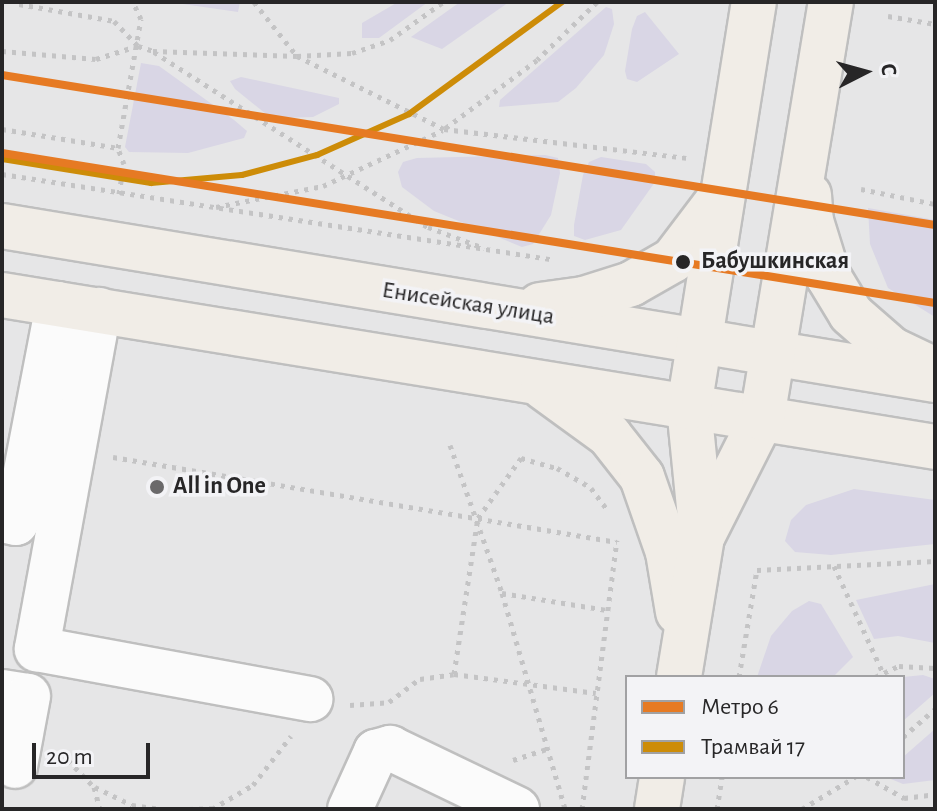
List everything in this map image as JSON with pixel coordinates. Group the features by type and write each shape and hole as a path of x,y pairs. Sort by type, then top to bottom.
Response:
{"main road":[{"path":"681,666 702,537 689,407 700,340 705,179 754,2"},
{"path":"702,537 762,418 831,2"},
{"path":"806,158 811,221 836,288 851,314 891,349 935,370"},
{"path":"504,310 584,299 631,284 673,260 711,215 705,179"},
{"name":"Енисейская улица","path":"2,226 935,380"},
{"path":"2,295 935,447"},
{"path":"534,381 609,435 642,477 668,552 681,666"},
{"path":"657,809 662,779"}],"lane":[{"path":"17,757 15,694 37,649 73,451 78,307"},
{"path":"2,520 16,523 78,307"},
{"path":"37,649 310,699"},
{"path":"350,809 376,752 390,748 517,809"}],"path":[{"path":"119,194 124,164 118,148 141,19 133,2"},
{"path":"254,2 297,56 444,129 690,159 705,179"},
{"path":"153,51 297,56 352,53 390,40 443,2"},
{"path":"209,208 288,195 352,176 444,129 537,60 597,2"},
{"path":"19,4 114,21 138,46 153,51 428,227 497,253"},
{"path":"888,16 935,24"},
{"path":"2,51 96,59 138,46"},
{"path":"2,129 118,148"},
{"path":"690,159 692,148"},
{"path":"2,174 497,253 558,260"},
{"path":"861,189 935,204"},
{"path":"450,445 502,593 565,809"},
{"path":"73,451 617,542"},
{"path":"454,674 478,518 521,458 557,468 591,488 609,512"},
{"path":"582,809 617,542 613,527"},
{"path":"739,675 757,570 935,561"},
{"path":"834,566 883,673"},
{"path":"502,593 607,610"},
{"path":"879,675 899,666 935,668"},
{"path":"189,809 213,808 253,785 285,748 310,699 356,706 389,702 420,679 454,674 596,693"},
{"path":"905,735 935,709"},
{"path":"17,757 68,760 94,787 132,805 161,809"},
{"path":"717,809 722,779"},
{"path":"802,809 852,779"},
{"path":"871,779 904,798 935,794"},
{"path":"94,787 100,809"}],"shaded area":[{"path":"169,2 240,2 238,12"},
{"path":"398,2 428,2 379,38 362,38 362,23"},
{"path":"460,2 509,2 442,49 411,37"},
{"path":"606,7 612,9 614,24 604,55 576,88 558,102 499,107 500,100"},
{"path":"645,12 679,54 637,82 627,79 625,71 632,29 637,16"},
{"path":"141,63 159,66 234,120 247,131 244,138 188,153 129,152 125,147"},
{"path":"241,77 339,98 339,104 313,117 282,118 266,114 235,89 230,81"},
{"path":"545,155 558,158 560,173 551,215 533,244 522,247 434,211 402,187 398,172 403,162 417,158"},
{"path":"601,157 646,164 655,172 655,182 621,230 585,240 574,236 583,175 589,162"},
{"path":"868,208 935,220 935,317 888,288 870,244"},
{"path":"854,489 935,500 935,544 831,555 795,552 785,541 791,520 806,505"},
{"path":"935,584 935,643 898,636 874,639 856,600"},
{"path":"809,601 821,604 853,657 835,675 758,675 771,636 792,611"},
{"path":"923,675 935,679 935,693 905,719 905,677"},
{"path":"935,729 935,780 903,784 891,779 905,779 905,755"}],"metro line":[{"name":"6","path":"2,75 935,225"},
{"name":"6","path":"2,153 935,303"}],"tram line":[{"name":"17","path":"2,159 151,183 242,175 317,155 409,114 562,2"}],"place":[{"name":"Бабушкинская","path":"683,262"},
{"name":"All in One","path":"157,487"}]}
